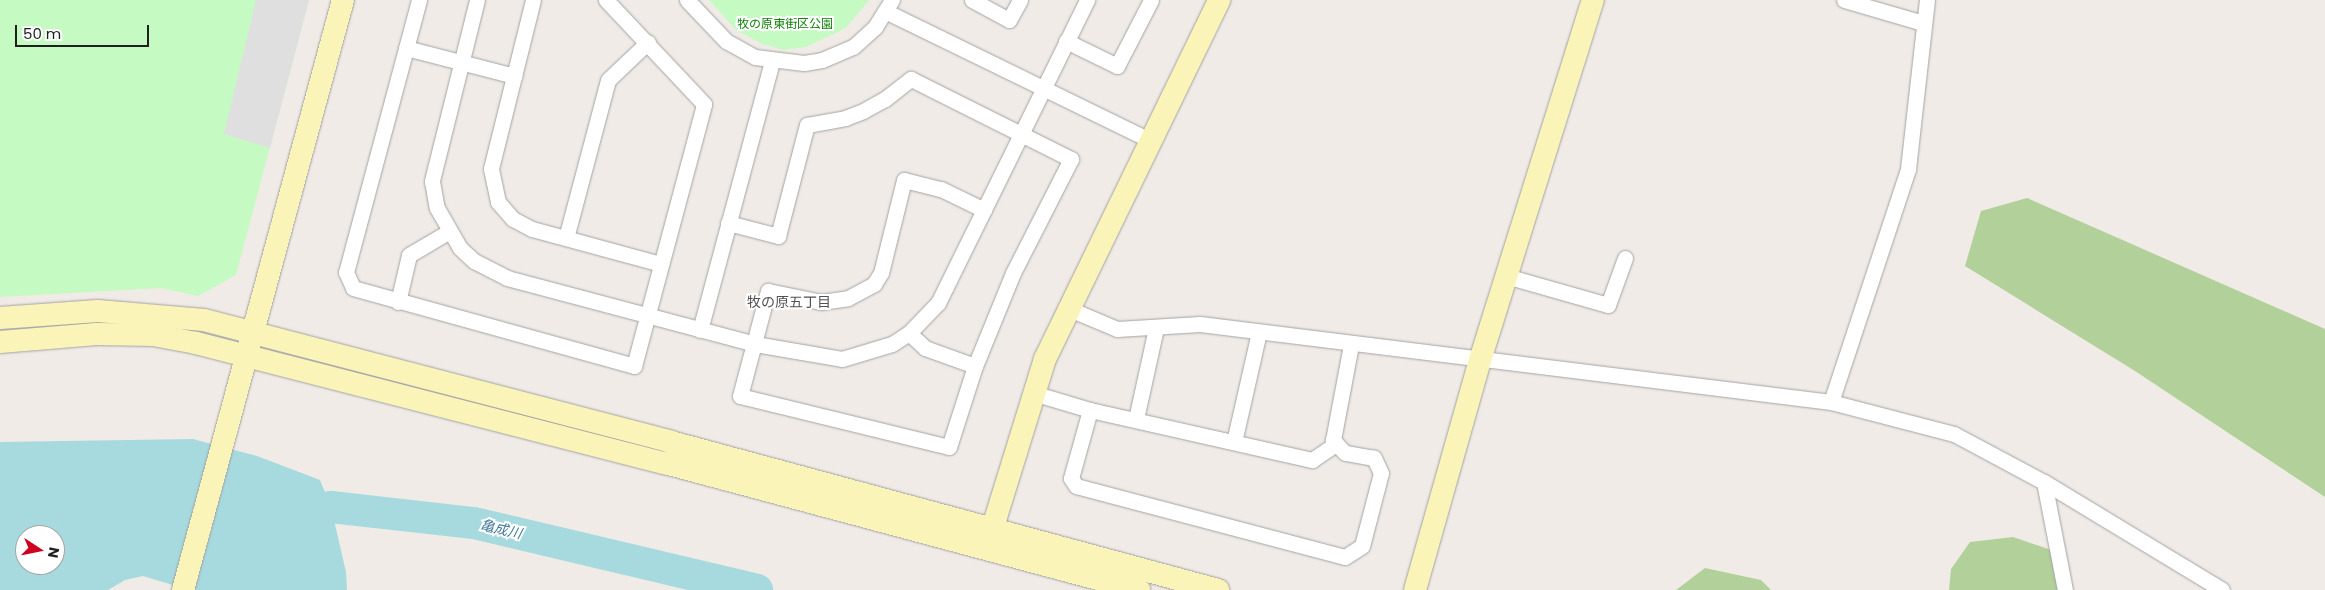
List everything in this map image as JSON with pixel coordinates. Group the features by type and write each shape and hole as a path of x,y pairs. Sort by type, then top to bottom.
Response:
{"street":[{"path":"183,590 343,0"},
{"path":"419,0 346,272 357,291 634,366 704,104 648,42 606,0"},
{"path":"477,0 460,62 432,181 437,208 448,232 474,261 507,278 700,330 755,344 842,358 892,344 909,333 938,303 1087,0"},
{"path":"533,0 491,170 494,192 506,212 518,222 566,238 661,264"},
{"path":"687,0 726,40 755,57 772,61 804,64 837,54 864,39 889,6 1042,90 1149,140"},
{"path":"972,0 1009,20 1020,0"},
{"path":"1066,41 1116,66 1151,0"},
{"path":"992,530 1033,393 1067,308 1219,0"},
{"path":"1415,590 1481,358 1593,0"},
{"path":"1844,0 1923,23"},
{"path":"1831,402 1908,169 1927,0"},
{"path":"566,238 608,80 648,42"},
{"path":"406,48 514,76"},
{"path":"700,330 772,61"},
{"path":"728,223 778,236 807,125 845,118 863,111 885,99 911,79 1071,159 1013,273 975,366 949,447 740,396 768,291 822,302 848,298 874,284 881,273 904,180 942,189 984,210"},
{"path":"398,302 409,255 448,232"},
{"path":"1506,276 1608,305 1625,258"},
{"path":"1067,308 1117,330 1200,324 1351,345 1481,358 1831,402 1954,434 2044,482 2222,590"},
{"path":"0,318 98,311 194,319 252,332 1218,590"},
{"path":"1136,420 1156,328"},
{"path":"1234,442 1259,332"},
{"path":"909,333 925,348 975,366"},
{"path":"0,342 97,334 154,335 246,355 1139,590"},
{"path":"1090,410 1072,478 1076,486 1345,557 1362,546 1380,473 1374,458 1345,453 1336,444 1332,433 1351,345"},
{"path":"1033,393 1090,410 1312,460 1336,444"},
{"path":"2044,482 2065,590"}],"green space":[{"path":"0,0 309,0 236,275 198,296 161,288 0,297"},
{"name":"牧の原東街区公園","path":"709,0 869,0 846,28 806,47 784,50 762,44 736,30"},
{"path":"2027,198 2325,329 2325,497 2135,371 1965,266 1981,211"},
{"path":"2013,537 2054,551 2070,590 1949,590 1951,569 1970,542"},
{"path":"1705,568 1761,580 1771,590 1676,590"}],"shaded area":[{"path":"256,0 309,0 270,148 224,134"}],"water":[{"path":"193,439 257,456 320,480 331,507 346,572 347,590 189,590 143,576 125,580 108,590 0,590 0,442"}],"waterway":[{"name":"亀成川","path":"291,527 331,507 474,523 757,590"}],"district":[{"name":"牧の原五丁目","path":"789,302"}]}
